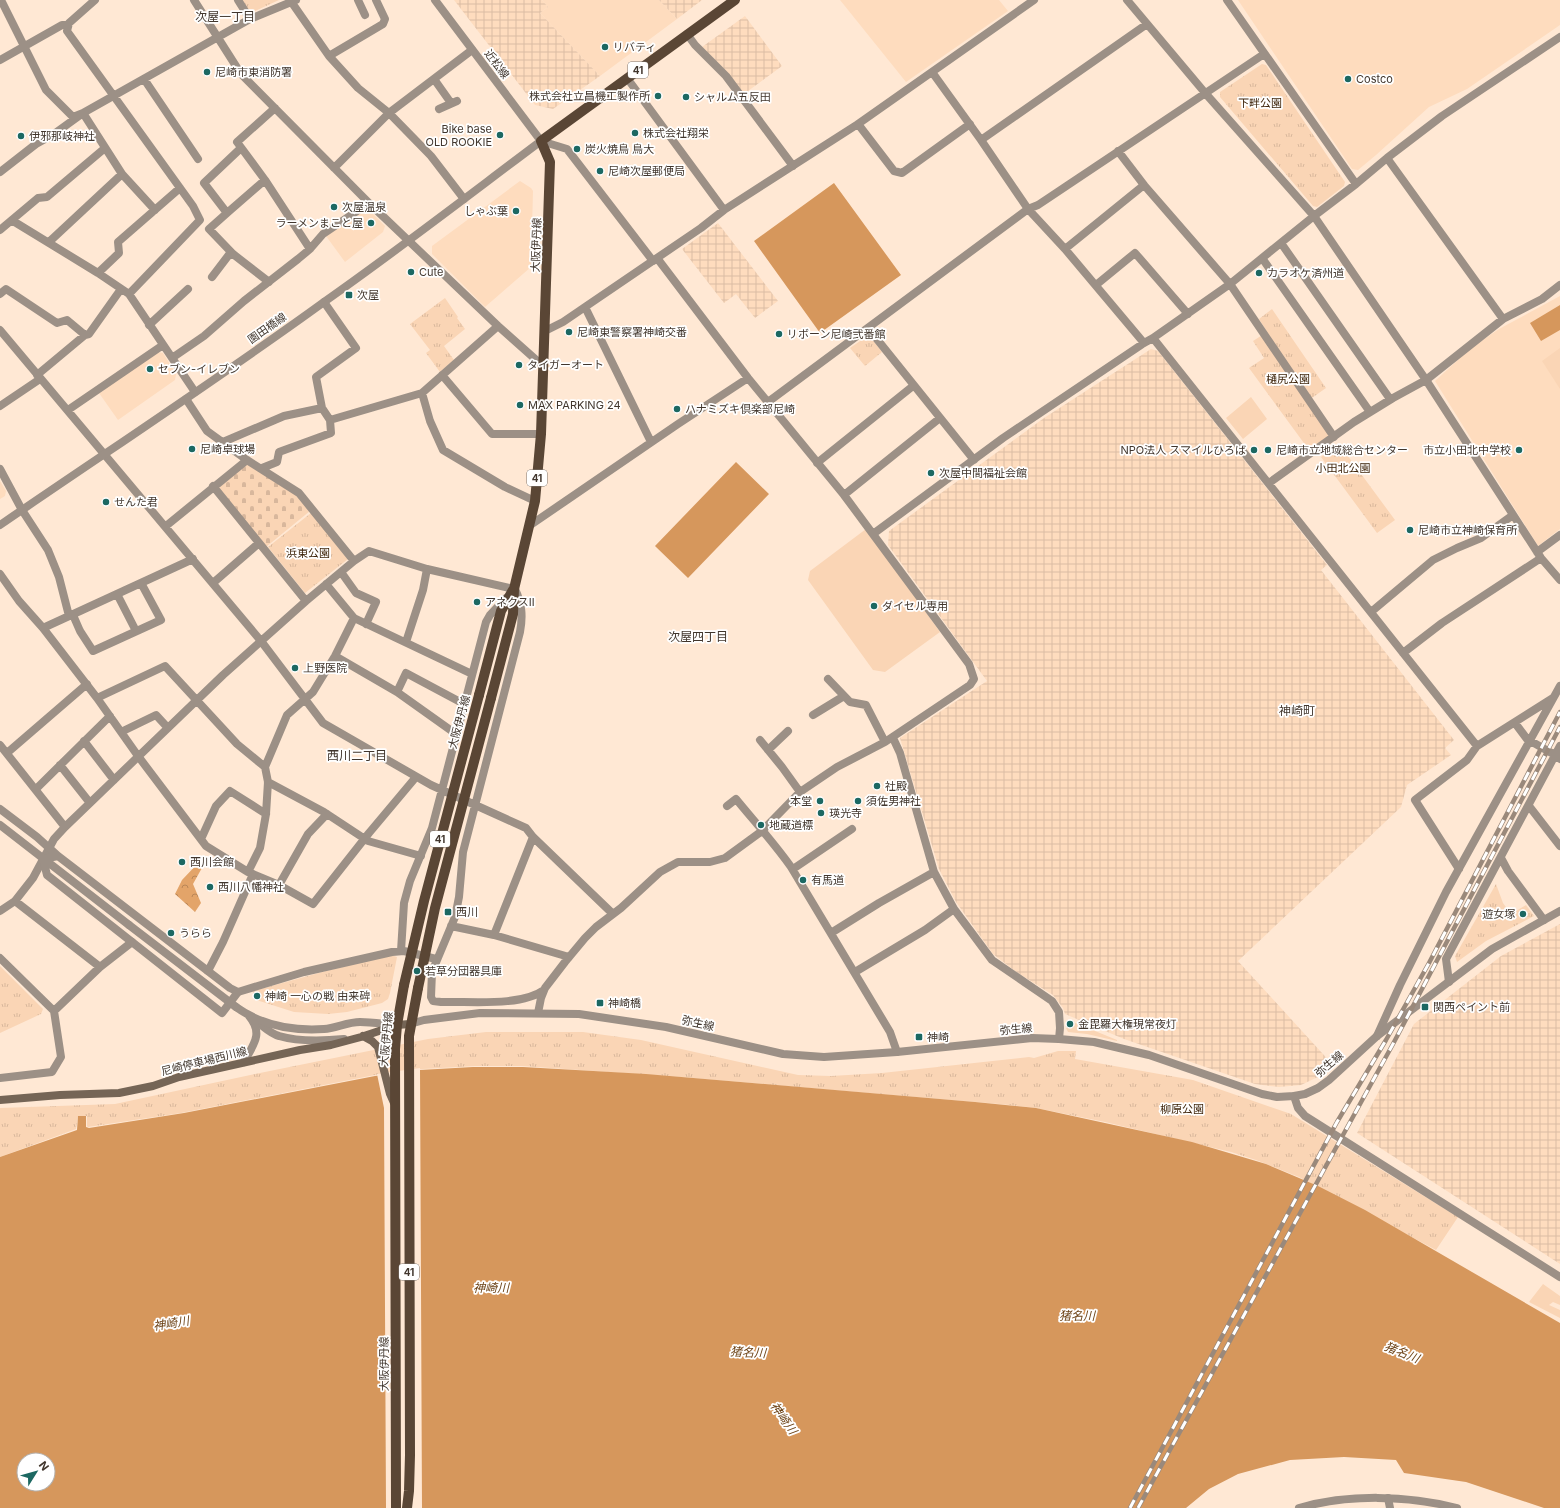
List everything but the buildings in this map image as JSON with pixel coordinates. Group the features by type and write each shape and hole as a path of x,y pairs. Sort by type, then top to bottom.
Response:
{"main road":[{"name":"41","path":"541,141 735,0"},
{"name":"大阪伊丹線","path":"407,1508 410,1455 410,1024 435,908 513,614 514,588 535,501 542,434 550,162 541,141"},
{"name":"大阪伊丹線","path":"396,1508 394,1104 397,1025 404,985 424,901 500,611 514,588"},
{"name":"尼崎停車場西川線","path":"0,1100 60,1095 119,1093 153,1086 179,1077 244,1062 331,1045 397,1025 410,1024"},
{"path":"360,1037 375,1043 380,1053 390,1094 394,1104"}],"street":[{"path":"1,0 46,90 73,117 83,113"},
{"path":"95,0 68,25 67,31 193,206 200,220 129,294"},
{"path":"194,0 241,74 369,203 410,240 498,326 543,366"},
{"path":"238,0 250,19"},
{"path":"358,0 365,15"},
{"path":"329,56 383,24 384,19 376,0"},
{"name":"近松線","path":"435,0 541,141"},
{"path":"545,331 563,322 724,210 858,124 1034,0"},
{"path":"1127,0 1206,94 1314,216 1426,380 1539,555 1560,580"},
{"path":"1227,0 1356,184"},
{"path":"0,172 36,144 54,134 83,113 250,19 292,1 329,56 358,88 389,113 432,156 464,199"},
{"path":"981,140 1147,24"},
{"path":"0,60 62,25 68,25"},
{"path":"687,34 695,45 726,76 793,166"},
{"path":"873,534 1003,438 1153,338 1230,284 1387,158 1442,116 1560,38"},
{"path":"334,168 389,113 472,50"},
{"path":"768,402 1028,209 1038,205 1264,54"},
{"path":"932,72 970,124 1028,209 1065,249 1144,343"},
{"path":"627,78 724,210"},
{"path":"144,79 198,159"},
{"path":"434,79 454,102 440,109"},
{"path":"275,108 237,142 265,180 310,249"},
{"path":"83,113 122,174 155,210"},
{"path":"858,124 894,171 902,173 970,124"},
{"path":"538,1013 541,998 546,988 569,957 592,931 621,908 660,872 678,862 710,862 723,859 762,831 800,792 838,767 893,738 970,685 974,679 969,664 844,495 748,378 567,149 541,141"},
{"name":"園田橋線","path":"0,525 186,399 324,302 410,240 541,141"},
{"path":"0,230 13,221 38,198 47,197 105,148"},
{"path":"227,213 204,183 241,148"},
{"path":"1118,151 1144,185 1230,284 1334,437"},
{"path":"1387,158 1502,319"},
{"path":"50,242 122,174"},
{"path":"265,180 209,229 231,252 269,282"},
{"path":"1065,249 1144,185"},
{"path":"98,273 119,253 118,242 180,188"},
{"path":"172,358 204,336 244,301 310,249 323,234 369,203"},
{"path":"13,221 50,242 129,294 195,392"},
{"path":"1281,243 1390,399"},
{"path":"212,276 231,252"},
{"path":"1096,285 1134,253 1188,314"},
{"path":"1262,258 1370,412"},
{"path":"1269,483 1370,412 1390,399 1426,380 1502,319 1542,299 1560,285"},
{"path":"1,291 6,289 57,323 67,320 85,335"},
{"path":"0,406 39,377 85,335 90,334 121,289"},
{"path":"150,325 188,289"},
{"path":"262,468 278,462 279,452 331,433 330,420 322,408 316,377 356,348 324,302"},
{"path":"585,307 651,442"},
{"path":"330,420 422,393 498,326"},
{"path":"868,328 913,386 974,460"},
{"path":"0,330 261,641 323,723 416,777 475,806 526,828 533,837 613,914"},
{"path":"1153,338 1477,746"},
{"path":"68,410 163,345"},
{"path":"442,375 492,434 542,434"},
{"path":"529,526 651,442 748,378"},
{"path":"817,462 913,386"},
{"path":"422,393 430,420 443,450 505,487 535,501"},
{"path":"186,399 207,431 246,460 262,468 299,493 354,561"},
{"path":"223,442 284,416 322,408"},
{"path":"844,495 940,418"},
{"path":"166,526 246,460"},
{"path":"0,470 22,510 48,550 59,577 71,615 93,651 161,620 142,583"},
{"path":"213,486 306,601"},
{"path":"1371,612 1433,560 1456,548 1481,538 1513,515"},
{"path":"1403,653 1442,623 1539,555 1560,535"},
{"path":"212,583 259,543"},
{"path":"0,911 15,901 33,878 54,839 65,827 197,700 261,641 326,584 369,551 427,569 514,588"},
{"path":"43,628 193,559"},
{"path":"406,642 427,569"},
{"path":"341,572 356,593 376,602 366,624"},
{"path":"0,574 19,601 43,628 87,684 138,756 206,846 251,873 279,885 313,904 364,839 416,777"},
{"path":"326,584 354,618 472,674"},
{"path":"401,951 403,909 408,887 432,828 486,622 494,610 514,588"},
{"path":"514,588 521,607 522,622 520,632 463,852 459,897 451,926 436,959 432,972 431,997 435,1002 522,999 537,994 546,988"},
{"path":"117,594 136,631"},
{"path":"208,971 223,942 260,848 266,814 268,782 265,767 287,715 313,692 335,656 354,618"},
{"path":"335,656 397,692 456,734"},
{"path":"97,698 165,666 236,744 265,767"},
{"path":"397,692 406,673 464,704"},
{"path":"828,679 850,702 866,705 886,742"},
{"path":"7,753 87,684"},
{"path":"1377,1036 1400,985 1459,869 1560,686"},
{"path":"813,715 844,696"},
{"path":"1459,869 1415,800 1467,760 1477,746 1554,698"},
{"path":"121,732 156,715 168,728"},
{"path":"36,789 110,716"},
{"path":"1515,723 1527,739 1558,757"},
{"path":"768,750 788,731"},
{"path":"893,738 900,753 934,872 954,909 992,960 1052,1001 1059,1012 1059,1038"},
{"path":"760,740 800,792"},
{"path":"84,741 114,780"},
{"path":"0,745 65,827"},
{"path":"1449,982 1446,959 1529,806 1558,757 1560,746"},
{"path":"60,765 90,803"},
{"path":"268,782 326,814 364,839 421,856"},
{"path":"201,839 216,806 230,791 266,814"},
{"path":"727,806 738,796 762,831 778,848 855,972 890,1032 897,1052"},
{"path":"1529,806 1560,846"},
{"path":"0,809 58,856 230,988 238,992"},
{"path":"279,885 309,833 326,814"},
{"path":"0,825 129,926 236,1007 278,1036 303,1040 325,1041 360,1037"},
{"path":"792,869 852,829"},
{"path":"494,935 533,837"},
{"path":"43,859 58,856"},
{"path":"1501,858 1508,871 1544,920"},
{"path":"43,859 47,875 222,1013 238,992 318,968 401,951 436,959"},
{"path":"831,933 879,903 934,872"},
{"path":"15,901 100,967"},
{"path":"855,972 925,930 954,909"},
{"name":"弥生線","path":"410,1024 424,1020 480,1013 579,1014 614,1018 666,1027 783,1054 824,1057 897,1052 1032,1038 1059,1038 1094,1042 1149,1055 1262,1094 1277,1097 1294,1096 1305,1094 1329,1080 1377,1036 1492,949 1560,911"},
{"path":"451,926 494,935 569,957"},
{"path":"54,1011 100,967 132,942"},
{"path":"0,958 54,1011 61,1057 52,1072 0,1078"},
{"path":"249,1016 274,1024 299,1029 323,1029 358,1022 397,1025"},
{"path":"244,1062 257,1037 256,1026 249,1016"},
{"path":"1294,1096 1298,1108 1305,1116 1560,1277"},
{"path":"1388,1498 1390,1508"},
{"path":"1299,1508 1337,1500 1388,1498 1457,1508"}],"shaded area":[{"path":"454,0 542,0 548,7 540,13 600,76 553,109 535,105"},
{"name":"リバティ","path":"542,0 659,0 677,19 600,76 540,13 548,7"},
{"path":"659,0 702,0 677,19"},
{"path":"840,0 999,0 1008,11 906,82"},
{"path":"1238,0 1560,0 1560,25 1467,89 1429,107 1358,170 1352,169"},
{"path":"745,16 782,66 744,94 702,47"},
{"path":"520,181 533,191 531,267 485,307 432,254 432,246"},
{"path":"364,209 368,209 385,226 383,232 345,262 326,236"},
{"path":"718,223 778,301 755,318 736,294 724,303 682,249"},
{"name":"市立小田北中学校","path":"1560,296 1560,529 1538,546 1435,381 1471,348 1499,329"},
{"path":"1151,349 1158,351 1327,565 1321,570 1454,740 1445,748 1451,755 1407,785 1401,807 1238,961 1333,1065 1320,1076 1301,1085 1279,1087 1255,1084 1124,1039 1065,1014 1063,1008 1053,995 1015,971 993,954 956,902 939,869 900,738 987,681 888,545 889,531 1044,418"},
{"path":"158,352 163,353 176,374 175,380 118,420 99,393"},
{"path":"0,481 6,491 5,496 0,499"},
{"path":"1560,924 1560,1264 1357,1133 1414,1024 1501,956"}],"green space":[{"path":"242,0 279,0 253,12 248,10"},
{"name":"下畔公園","path":"1262,64 1266,65 1345,182 1344,186 1317,207 1313,206 1220,97 1220,92"},
{"path":"445,298 465,329 444,346 454,360 440,372 426,353 430,350 410,324"},
{"name":"樋尻公園","path":"1272,309 1326,388 1306,402 1330,435 1309,450 1249,368 1264,358 1253,341 1267,332 1259,319"},
{"path":"863,339 872,339 882,352 865,366 850,348"},
{"path":"1560,348 1560,389 1542,361"},
{"path":"1251,397 1267,419 1243,439 1226,418"},
{"name":"小田北公園","path":"1339,444 1395,520 1377,533 1321,457"},
{"path":"249,464 297,495 310,511 266,547 219,489 220,485 245,465"},
{"name":"浜東公園","path":"311,513 348,559 305,593 268,547"},
{"name":"ダイセル専用","path":"866,529 940,632 885,672 873,670 808,580 810,571"},
{"path":"200,861 203,866 193,884 201,903 195,912 175,894 182,880"},
{"path":"1496,884 1503,903 1511,914 1526,905 1534,916 1486,941 1457,962 1455,956"},
{"path":"391,955 397,957 390,993 388,999 382,1003 347,1012 328,1014 294,1012 253,999 253,991"},
{"path":"0,966 43,1009 41,1014 0,1033"},
{"path":"1073,1022 1117,1041 1087,1034 1068,1032 1066,1028 1072,1027"},
{"name":"柳原公園","path":"486,1032 583,1032 641,1040 798,1075 831,1076 882,1073 1029,1057 1034,1058 1058,1051 1076,1051 1075,1059 1193,1080 1291,1114 1458,1217 1436,1250 1299,1177 1256,1160 1231,1152 1105,1122 1036,1108 680,1077 522,1066 475,1066 423,1069 375,1075 181,1113 88,1127 87,1116 78,1116 76,1129 0,1157 0,1108 115,1104 428,1039"},
{"path":"1543,1284 1560,1296 1560,1305 1553,1302 1549,1305 1560,1310 1560,1318 1529,1302"}],"water":[{"path":"834,183 901,275 820,333 754,241"},
{"path":"1560,305 1560,330 1541,341 1530,323"},
{"path":"736,462 769,494 688,578 655,546"},
{"path":"473,1067 523,1067 646,1074 1036,1108 1192,1142 1266,1164 1318,1186 1365,1210 1560,1323 1560,1508 1544,1508 1466,1482 1404,1473 1396,1460 1344,1457 1290,1460 1238,1474 1209,1489 1186,1508 0,1508 0,1157 77,1130 78,1116 86,1116 86,1127 89,1128 184,1113 375,1076 420,1070"}],"pier":[{"path":"420,1068 422,1508 386,1508 384,1108 377,1074"}],"railway":[{"path":"1130,1508 1337,1122 1386,1040 1429,963 1560,712"},
{"path":"1138,1508 1393,1044 1560,727"}],"place":[{"name":"リバティ","path":"605,47"},
{"name":"尼崎市東消防署","path":"207,72"},
{"name":"Costco","path":"1348,79"},
{"name":"株式会社立昌機工製作所","path":"658,96"},
{"name":"シャルム五反田","path":"686,97"},
{"name":"株式会社翔栄","path":"635,133"},
{"name":"Bike base OLD ROOKIE","path":"500,135"},
{"name":"伊邪那岐神社","path":"21,136"},
{"name":"炭火焼鳥 鳥大","path":"577,149"},
{"name":"尼崎次屋郵便局","path":"600,171"},
{"name":"次屋温泉","path":"334,207"},
{"name":"しゃぶ葉","path":"516,211"},
{"name":"ラーメンまこと屋","path":"371,223"},
{"name":"Cute","path":"411,272"},
{"name":"カラオケ済州道","path":"1259,273"},
{"name":"次屋","path":"349,295"},
{"name":"尼崎東警察署神崎交番","path":"569,332"},
{"name":"リボーン尼崎弐番館","path":"779,334"},
{"name":"タイガーオート","path":"519,365"},
{"name":"セブン-イレブン","path":"150,369"},
{"name":"MAX PARKING 24","path":"520,405"},
{"name":"ハナミズキ倶楽部尼崎","path":"677,409"},
{"name":"尼崎卓球場","path":"192,449"},
{"name":"NPO法人 スマイルひろば","path":"1254,450"},
{"name":"尼崎市立地域総合センター","path":"1268,450"},
{"name":"市立小田北中学校","path":"1519,450"},
{"name":"次屋中間福祉会館","path":"931,473"},
{"name":"せんた君","path":"106,502"},
{"name":"尼崎市立神崎保育所","path":"1410,530"},
{"name":"アネクスⅡ","path":"477,602"},
{"name":"ダイセル専用","path":"874,606"},
{"name":"上野医院","path":"295,668"},
{"name":"社殿","path":"877,786"},
{"name":"本堂","path":"820,801"},
{"name":"須佐男神社","path":"858,801"},
{"name":"瑛光寺","path":"821,813"},
{"name":"地蔵道標","path":"761,825"},
{"name":"西川会館","path":"182,862"},
{"name":"有馬道","path":"803,880"},
{"name":"西川八幡神社","path":"210,887"},
{"name":"西川","path":"448,912"},
{"name":"遊女塚","path":"1523,914"},
{"name":"うらら","path":"171,933"},
{"name":"若草分団器具庫","path":"417,971"},
{"name":"神崎 一心の戦 由来碑","path":"257,996"},
{"name":"神崎橋","path":"600,1003"},
{"name":"関西ペイント前","path":"1425,1007"},
{"name":"金毘羅大権現常夜灯","path":"1070,1024"},
{"name":"神崎","path":"919,1037"}],"district":[{"name":"次屋一丁目","path":"225,16"},
{"name":"次屋四丁目","path":"698,636"},
{"name":"神崎町","path":"1297,710"},
{"name":"西川二丁目","path":"357,755"}],"water label":[{"name":"神崎川","path":"491,1287"},
{"name":"猪名川","path":"1077,1315"},
{"name":"神崎川","path":"171,1323"},
{"name":"猪名川","path":"748,1352"},
{"name":"猪名川","path":"1402,1352"},
{"name":"神崎川","path":"784,1418"}]}
